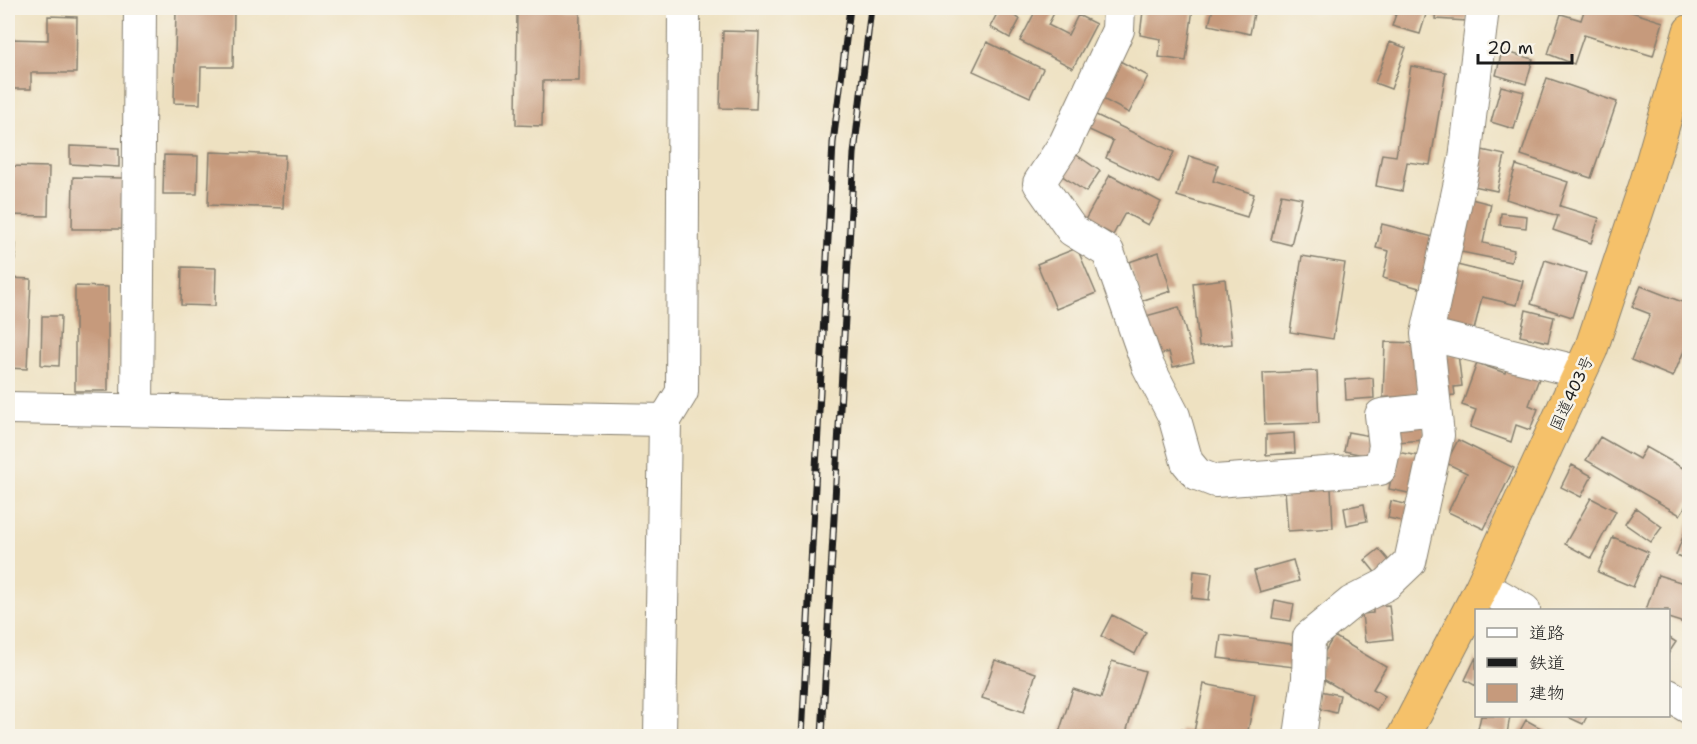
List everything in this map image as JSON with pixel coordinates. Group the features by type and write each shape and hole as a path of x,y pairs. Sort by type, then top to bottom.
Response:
{"highway":[{"name":"国道403号","path":"1404,736 1482,586 1591,349 1646,184 1689,31"}],"street":[{"path":"137,410 140,8"},
{"path":"660,736 665,420 682,392 684,8"},
{"path":"1119,8 1118,30 1065,143 1039,183 1072,230 1108,252 1148,366 1174,416 1187,462 1197,474 1215,481 1380,469 1385,446 1381,414 1435,409"},
{"path":"1299,736 1308,679 1309,637 1352,602 1387,585 1410,562 1438,435 1427,334 1465,159 1483,8"},
{"path":"1427,334 1580,372"},
{"path":"8,408 665,420"},
{"path":"1482,586 1522,609"},
{"path":"1670,697 1689,708"}],"building":[{"path":"517,8 580,8 579,81 543,81 542,126 516,125"},
{"path":"1000,8 1020,19 1010,38 990,27"},
{"path":"1037,8 1054,13 1048,25 1068,35 1078,15 1096,24 1073,68 1020,41"},
{"path":"1130,8 1193,8 1186,61 1159,57 1161,39 1140,35 1143,11"},
{"path":"1213,8 1255,8 1250,34 1209,25"},
{"path":"1398,8 1428,8 1420,34 1392,26"},
{"path":"1436,8 1468,8 1467,21 1435,19"},
{"path":"1585,8 1619,8 1663,22 1653,56 1584,35 1574,64 1548,54 1561,14 1581,20"},
{"path":"176,10 234,11 233,67 201,67 200,104 174,103"},
{"path":"48,16 77,17 76,73 31,73 31,89 8,89 8,39 48,40"},
{"path":"723,31 759,32 756,109 720,108"},
{"path":"987,42 1043,69 1030,97 973,71"},
{"path":"1390,42 1406,48 1391,89 1375,83"},
{"path":"1502,51 1533,59 1526,84 1496,75"},
{"path":"1118,60 1148,76 1129,113 1099,97"},
{"path":"1411,66 1446,72 1430,165 1407,162 1402,191 1376,186 1382,154 1396,156"},
{"path":"1547,78 1617,102 1591,178 1521,155"},
{"path":"1501,86 1524,92 1514,129 1491,122"},
{"path":"1094,114 1174,152 1159,183 1106,158 1113,141 1087,129"},
{"path":"70,146 119,148 119,167 70,164"},
{"path":"1477,149 1505,155 1497,191 1469,185"},
{"path":"210,152 285,155 283,208 208,205"},
{"path":"1075,154 1100,171 1086,192 1061,175"},
{"path":"164,155 198,156 197,194 163,194"},
{"path":"1189,156 1218,165 1213,181 1254,194 1247,217 1177,196"},
{"path":"1516,165 1568,182 1560,206 1599,218 1591,243 1553,230 1558,216 1506,199"},
{"path":"8,166 49,167 48,216 8,215"},
{"path":"1110,175 1161,202 1148,225 1125,213 1113,235 1085,220"},
{"path":"73,177 123,178 122,229 72,229"},
{"path":"1281,194 1302,198 1291,245 1271,240"},
{"path":"1467,198 1491,204 1483,243 1514,250 1511,262 1456,251"},
{"path":"1501,213 1527,216 1526,228 1500,225"},
{"path":"1382,224 1437,238 1423,289 1383,278 1389,251 1376,248"},
{"path":"8,244 16,244 15,260 8,259"},
{"path":"1077,248 1096,293 1056,309 1037,264"},
{"path":"1159,252 1171,291 1141,301 1129,262"},
{"path":"1302,256 1345,263 1333,339 1290,332"},
{"path":"1545,260 1586,273 1572,317 1531,304"},
{"path":"1453,264 1523,281 1517,305 1482,297 1474,330 1439,322"},
{"path":"182,267 216,268 215,306 181,305"},
{"path":"8,278 31,279 27,369 8,368"},
{"path":"1225,279 1232,344 1199,347 1193,283"},
{"path":"75,286 108,287 108,391 75,391"},
{"path":"1641,286 1690,305 1690,336 1673,377 1631,360 1650,314 1632,307"},
{"path":"1179,307 1194,362 1173,367 1169,352 1157,355 1146,316"},
{"path":"1526,310 1554,317 1548,342 1520,336"},
{"path":"42,316 61,316 59,366 41,365"},
{"path":"1385,342 1418,343 1417,398 1383,397"},
{"path":"1458,354 1462,386 1454,387 1455,395 1445,396 1441,356"},
{"path":"1477,363 1505,373 1508,364 1540,376 1529,405 1538,409 1530,430 1516,425 1511,442 1470,427 1476,410 1462,405"},
{"path":"1317,371 1319,423 1265,425 1263,373"},
{"path":"1373,378 1374,398 1346,400 1345,380"},
{"path":"1424,420 1425,440 1396,442 1395,422"},
{"path":"1348,432 1376,437 1373,457 1344,451"},
{"path":"1294,433 1295,453 1266,455 1266,435"},
{"path":"1600,437 1639,459 1646,447 1690,472 1690,499 1680,515 1586,460"},
{"path":"1458,440 1514,468 1484,529 1448,512 1467,473 1446,463"},
{"path":"1396,452 1420,456 1413,494 1389,489"},
{"path":"1572,465 1592,476 1581,497 1561,487"},
{"path":"1331,488 1333,528 1288,531 1285,490"},
{"path":"1591,498 1616,511 1591,558 1565,544"},
{"path":"1391,501 1410,505 1407,522 1388,518"},
{"path":"1364,504 1367,521 1347,525 1344,508"},
{"path":"1636,508 1662,527 1651,542 1625,524"},
{"path":"1690,518 1690,560 1676,555"},
{"path":"1613,537 1648,552 1633,587 1598,572"},
{"path":"1379,549 1392,564 1378,576 1365,560"},
{"path":"1293,560 1299,581 1260,592 1254,571"},
{"path":"1194,571 1212,573 1209,600 1192,598"},
{"path":"1658,575 1690,585 1690,625 1670,619 1670,609 1646,609"},
{"path":"1275,600 1294,604 1291,621 1272,618"},
{"path":"1389,605 1393,639 1365,642 1362,614 1373,613 1373,606"},
{"path":"1112,615 1146,632 1135,654 1101,636"},
{"path":"1221,635 1297,645 1294,667 1218,658"},
{"path":"1334,636 1386,667 1373,689 1385,696 1377,710 1316,675 1326,659 1322,656"},
{"path":"1670,638 1676,642 1670,651"},
{"path":"1475,659 1475,685 1465,680"},
{"path":"995,660 1036,673 1024,712 982,698"},
{"path":"1112,661 1145,671 1125,736 1058,736 1073,689 1101,698"},
{"path":"1204,684 1255,694 1247,736 1178,736 1180,729 1194,732"},
{"path":"1320,691 1340,695 1336,713 1317,708"},
{"path":"1481,717 1510,717 1507,734 1478,729"},
{"path":"1568,717 1586,717 1583,724"},
{"path":"1526,720 1555,736 1517,736"},
{"path":"1440,731 1451,736 1437,736"}],"railway":[{"path":"802,736 833,143 850,8"},
{"path":"822,736 854,154 871,8"}]}
